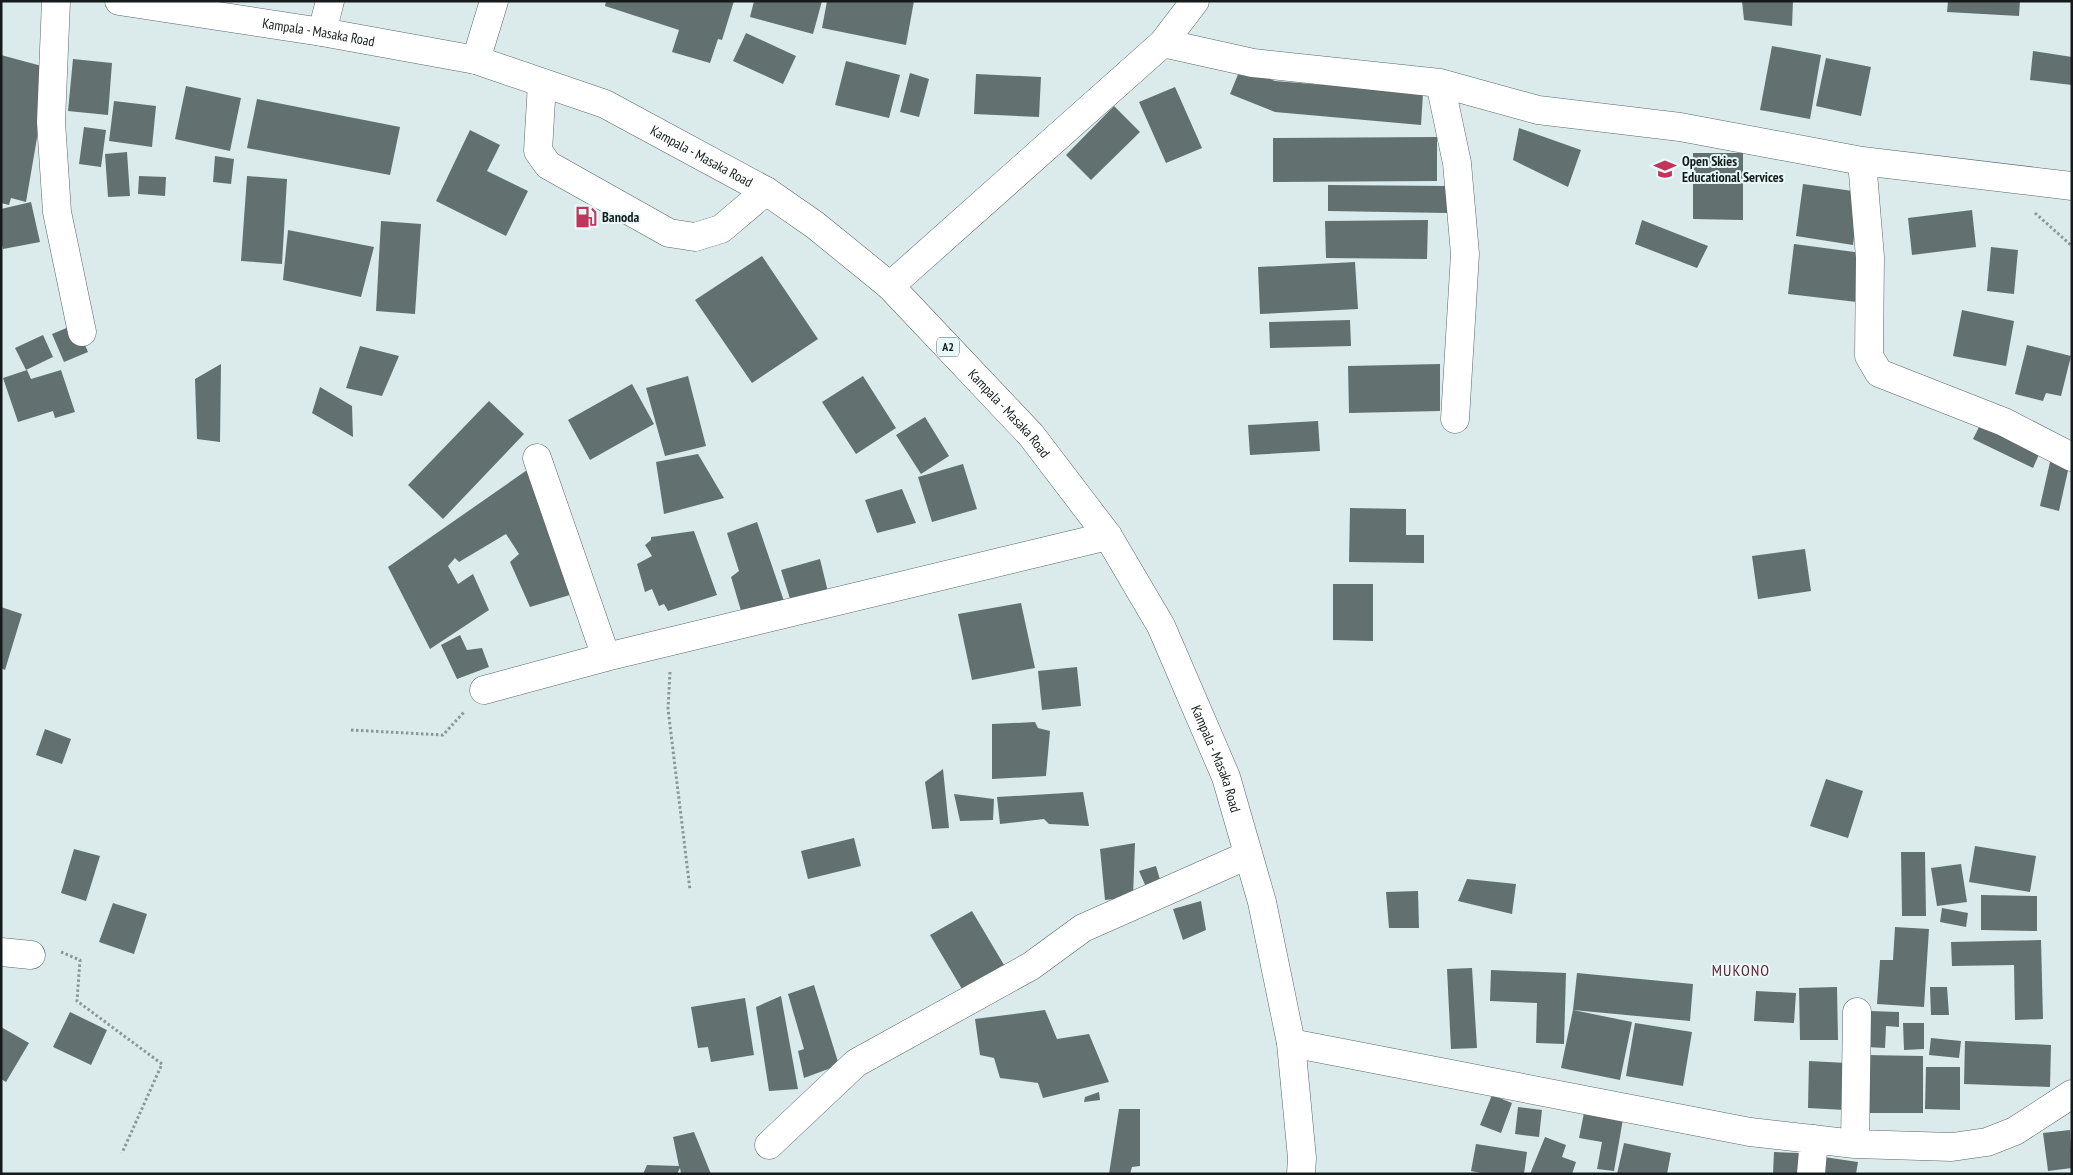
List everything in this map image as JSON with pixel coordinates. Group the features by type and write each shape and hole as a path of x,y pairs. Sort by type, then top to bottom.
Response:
{"street":[{"path":"56,1 51,122 57,212 82,332"},
{"name":"Kampala - Masaka Road","path":"119,1 322,32 476,60 605,104 766,191 815,225 890,286 1031,435 1108,536 1160,626 1226,777 1262,902 1291,1044 1304,1169"},
{"path":"322,32 330,1"},
{"path":"476,60 494,1"},
{"path":"890,286 1163,43 1195,1"},
{"path":"1163,43 1253,63 1440,83 1538,110 1680,127 1862,161 2072,186"},
{"path":"542,83 538,151 548,165 669,233 695,237 721,229 766,191"},
{"path":"1440,83 1457,163 1466,254 1455,419"},
{"path":"1862,161 1870,257 1869,356 1879,373 2004,422 2072,457"},
{"path":"537,458 606,657"},
{"path":"484,690 606,657 1108,536"},
{"path":"769,1145 856,1063 1031,966 1083,928 1248,855"},
{"path":"1,952 31,955"},
{"path":"1855,1144 1857,1012"},
{"path":"1291,1044 1750,1132 1855,1144 1952,1148 1987,1142 2015,1131 2072,1094"},
{"path":"1811,1174 1814,1139"}],"path":[{"path":"676,640 670,658 668,709 690,890"},
{"path":"351,730 443,735 484,690"},
{"path":"31,955 45,944 80,960 77,1001 162,1064 122,1152"}],"building":[{"path":"606,1 734,1 722,40 718,39 710,63 672,52 679,30 605,6"},
{"path":"754,1 822,1 813,34 750,17"},
{"path":"827,1 914,1 906,45 822,28"},
{"path":"1742,1 1793,1 1792,26 1744,20"},
{"path":"1948,1 2020,1 2019,16 1947,12"},
{"path":"746,33 796,56 783,84 733,61"},
{"path":"1772,46 1821,55 1810,119 1760,110"},
{"path":"2033,51 2072,57 2072,85 2030,80"},
{"path":"1,55 49,68 26,202 11,198 9,205 1,203"},
{"path":"1826,58 1871,67 1861,116 1816,106"},
{"path":"73,59 112,63 108,115 68,111"},
{"path":"846,61 900,75 889,118 835,105"},
{"path":"1241,67 1275,81 1423,93 1421,125 1275,112 1230,94"},
{"path":"910,73 929,79 919,117 900,112"},
{"path":"976,74 1041,77 1039,117 974,114"},
{"path":"186,86 241,98 230,151 175,139"},
{"path":"1175,87 1202,148 1166,163 1139,102"},
{"path":"257,99 400,127 390,175 247,148"},
{"path":"114,101 156,106 152,147 109,141"},
{"path":"1114,106 1140,132 1091,180 1066,155"},
{"path":"84,127 106,130 101,167 79,164"},
{"path":"1519,128 1581,150 1568,187 1513,160"},
{"path":"470,130 500,145 487,171 528,191 506,236 436,201"},
{"path":"1437,137 1437,181 1273,182 1273,138"},
{"path":"127,152 130,196 108,197 105,154"},
{"path":"1693,153 1743,153 1743,220 1693,219"},
{"path":"215,156 234,159 231,184 213,182"},
{"path":"139,176 166,177 165,196 138,194"},
{"path":"247,176 287,179 282,264 241,261"},
{"path":"1803,184 1860,192 1853,245 1796,236"},
{"path":"1328,185 1447,186 1447,213 1328,211"},
{"path":"31,202 40,242 3,249 1,241 1,209"},
{"path":"1972,210 1976,247 1912,255 1908,218"},
{"path":"1428,220 1427,259 1326,258 1325,221"},
{"path":"1642,220 1708,246 1697,268 1635,244"},
{"path":"381,221 421,224 415,314 376,311"},
{"path":"288,230 374,247 361,297 283,280"},
{"path":"1794,244 1862,253 1857,302 1788,294"},
{"path":"1991,247 2018,250 2014,294 1987,291"},
{"path":"762,256 818,339 752,383 695,300"},
{"path":"1355,262 1358,309 1260,314 1258,267"},
{"path":"1962,310 2014,321 2006,366 1953,356"},
{"path":"1350,320 1351,346 1270,348 1269,322"},
{"path":"76,324 88,352 64,362 52,334"},
{"path":"43,335 53,357 26,370 15,348"},
{"path":"2027,345 2071,356 2061,396 2046,393 2043,401 2015,394"},
{"path":"360,346 399,356 382,396 346,388"},
{"path":"221,364 220,442 197,439 195,379"},
{"path":"1440,364 1440,411 1349,413 1348,366"},
{"path":"27,370 31,379 61,370 75,412 55,418 53,411 18,422 3,378"},
{"path":"688,376 706,446 665,456 646,388"},
{"path":"863,376 896,428 856,454 822,402"},
{"path":"632,384 654,424 590,460 568,420"},
{"path":"320,387 352,406 353,437 312,413"},
{"path":"489,401 524,434 443,519 408,485"},
{"path":"925,417 949,456 921,474 896,435"},
{"path":"1318,421 1320,451 1250,455 1248,425"},
{"path":"1982,421 2041,450 2033,468 1973,439"},
{"path":"698,454 724,498 664,514 656,462"},
{"path":"2050,462 2069,466 2059,511 2040,506"},
{"path":"963,464 977,509 932,522 918,477"},
{"path":"530,468 573,594 530,607 510,562 519,554 506,534 459,562 455,558 448,566 458,584 473,574 489,610 430,649 388,567"},
{"path":"902,489 916,523 877,533 865,500"},
{"path":"1350,508 1406,509 1406,535 1424,535 1424,563 1349,562"},
{"path":"757,522 785,604 742,614 731,577 739,571 727,533"},
{"path":"694,531 717,595 668,611 664,604 659,606 652,589 645,592 637,564 652,556 645,545 651,540 651,537"},
{"path":"1805,549 1811,591 1758,599 1752,556"},
{"path":"820,559 828,592 791,602 781,570"},
{"path":"1333,584 1373,584 1373,641 1333,640"},
{"path":"1021,603 1035,668 972,680 958,614"},
{"path":"1,607 22,614 5,670 1,668"},
{"path":"460,635 467,650 482,648 489,667 457,679 441,645"},
{"path":"1077,667 1081,706 1042,710 1038,671"},
{"path":"1035,722 1038,728 1050,731 1046,776 992,779 992,724"},
{"path":"45,729 71,739 62,764 36,755"},
{"path":"943,769 949,828 932,829 925,782"},
{"path":"1826,779 1863,791 1848,838 1810,826"},
{"path":"1083,792 1089,826 1049,824 1044,819 1000,824 997,797"},
{"path":"954,794 994,799 993,820 960,821"},
{"path":"854,838 861,866 808,879 801,851"},
{"path":"1135,843 1133,897 1105,900 1100,849"},
{"path":"1975,846 2036,856 2030,892 1969,882"},
{"path":"74,849 100,856 86,901 61,893"},
{"path":"1901,852 1925,852 1926,916 1902,916"},
{"path":"1961,864 1967,902 1937,906 1931,868"},
{"path":"1156,866 1161,883 1146,887 1139,871"},
{"path":"1467,879 1516,884 1512,914 1458,901"},
{"path":"1418,891 1419,928 1389,928 1386,892"},
{"path":"1981,895 2037,896 2037,931 1981,930"},
{"path":"1201,901 1206,930 1183,940 1173,909"},
{"path":"113,903 147,914 134,954 99,942"},
{"path":"1942,908 1968,913 1966,927 1940,922"},
{"path":"972,911 1007,970 965,994 930,935"},
{"path":"1895,927 1929,929 1924,1007 1877,1004 1880,960 1893,960"},
{"path":"2041,940 2043,1019 2015,1020 2014,965 1952,966 1951,942"},
{"path":"1472,968 1477,1048 1451,1049 1447,969"},
{"path":"1491,970 1566,973 1564,1044 1536,1043 1537,1003 1490,1001"},
{"path":"1577,973 1693,984 1690,1021 1573,1010"},
{"path":"814,985 839,1065 804,1078 798,1051 804,1049 788,994"},
{"path":"1837,987 1838,1040 1800,1040 1799,988"},
{"path":"1930,987 1947,987 1949,1015 1931,1015"},
{"path":"1756,991 1796,993 1794,1023 1754,1021"},
{"path":"781,996 798,1089 769,1091 756,1007"},
{"path":"745,998 754,1055 711,1062 708,1047 698,1048 691,1007"},
{"path":"1045,1010 1057,1039 1089,1034 1109,1082 1043,1098 1038,1083 1000,1078 994,1058 980,1055 975,1019"},
{"path":"1573,1010 1632,1022 1620,1080 1561,1068"},
{"path":"1869,1011 1899,1012 1899,1027 1886,1026 1885,1048 1867,1047"},
{"path":"70,1012 107,1030 91,1065 53,1047"},
{"path":"1635,1023 1692,1032 1683,1086 1626,1076"},
{"path":"1903,1023 1924,1023 1924,1049 1904,1050"},
{"path":"1,1027 29,1043 6,1082 1,1079"},
{"path":"1931,1038 1961,1041 1959,1058 1929,1055"},
{"path":"1965,1041 2051,1045 2050,1087 1964,1084"},
{"path":"1866,1055 1923,1056 1923,1113 1866,1113"},
{"path":"1809,1061 1847,1063 1845,1110 1808,1108"},
{"path":"1926,1067 1960,1067 1960,1110 1925,1109"},
{"path":"1099,1092 1100,1100 1084,1102 1085,1097"},
{"path":"1492,1095 1512,1103 1501,1133 1480,1125"},
{"path":"1518,1107 1542,1110 1539,1137 1515,1134"},
{"path":"1119,1109 1140,1109 1140,1166 1132,1167 1130,1174 1109,1174"},
{"path":"1584,1113 1623,1119 1614,1171 1597,1169 1602,1142 1579,1138"},
{"path":"2070,1130 2072,1168 2048,1171 2043,1133"},
{"path":"694,1132 711,1174 681,1174 680,1168 677,1174 643,1174 647,1165 679,1166 673,1137"},
{"path":"1545,1137 1566,1145 1562,1157 1576,1162 1572,1174 1530,1174"},
{"path":"1624,1143 1671,1153 1667,1174 1617,1174"},
{"path":"1476,1144 1527,1152 1524,1174 1486,1174 1471,1171"},
{"path":"1774,1152 1799,1153 1799,1174 1773,1174"},
{"path":"1824,1157 1858,1162 1856,1174 1821,1174"}],"place":[{"name":"Open Skies Educational Services","path":"1665,169"},
{"name":"Banoda","path":"586,217"}],"district":[{"name":"MUKONO","path":"1741,970"}]}
